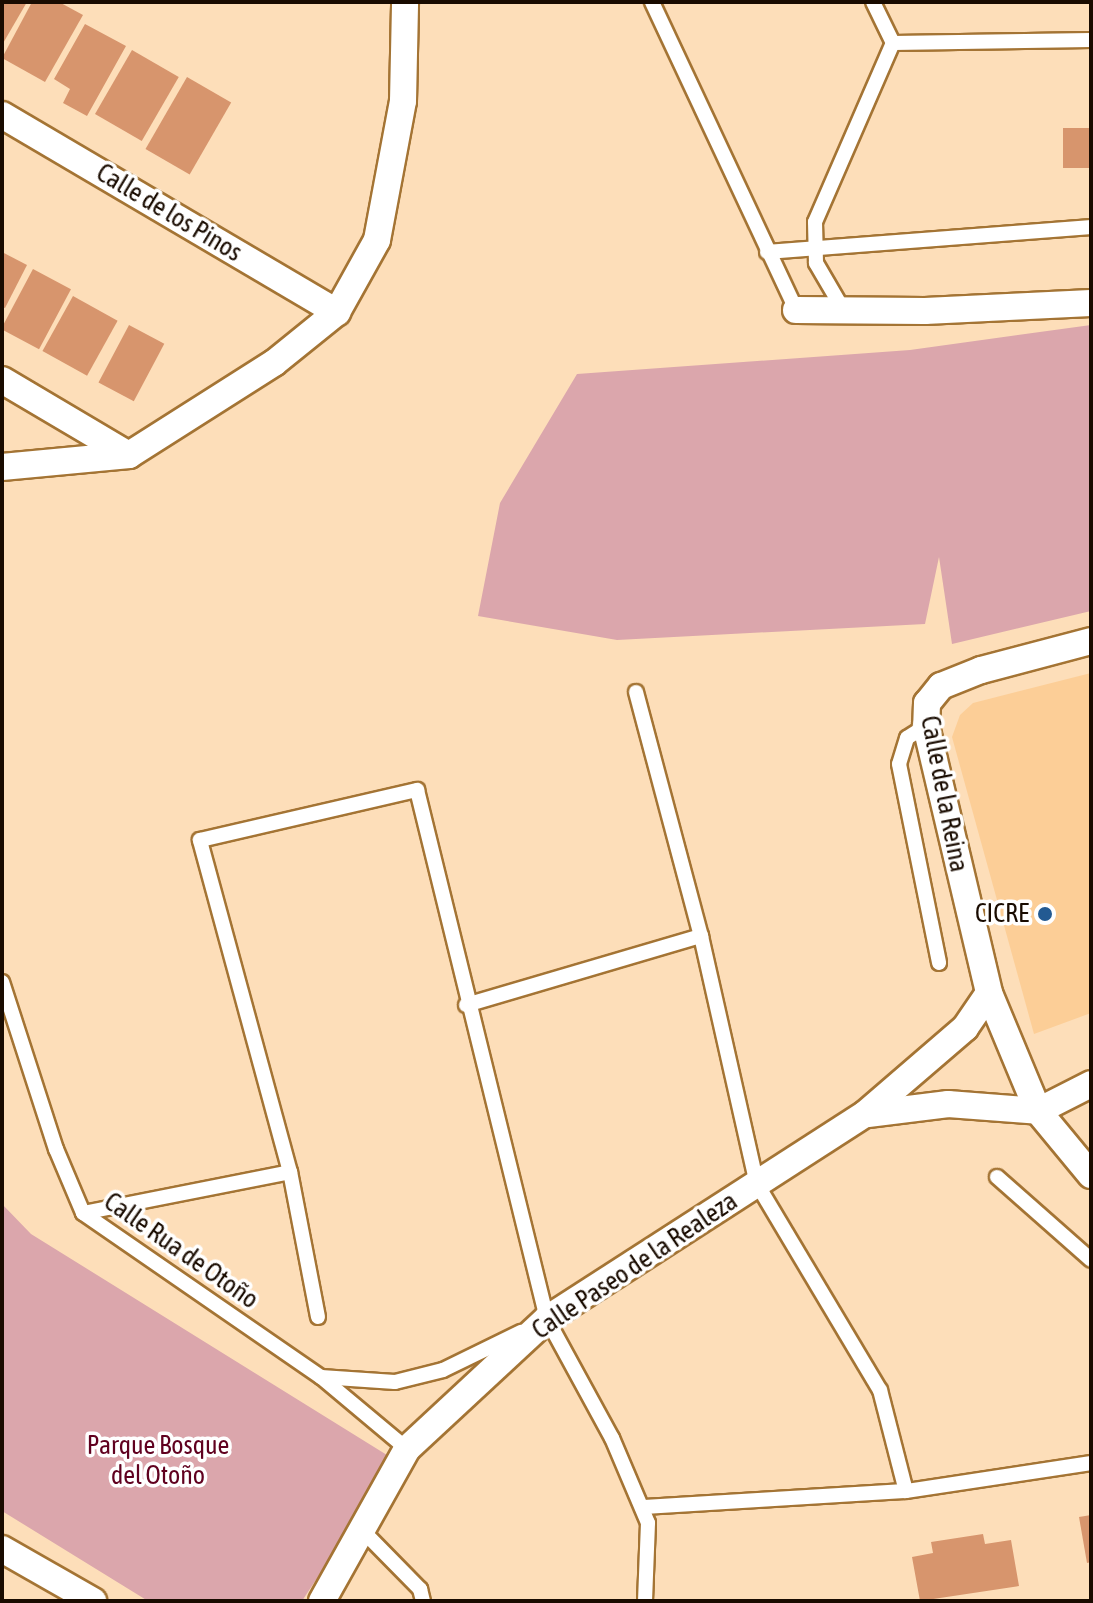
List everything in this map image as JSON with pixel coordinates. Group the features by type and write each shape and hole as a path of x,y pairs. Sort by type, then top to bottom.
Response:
{"street":[{"path":"2,467 129,455 274,363 337,312 377,240 403,101 405,2"},
{"name":"Calle de los Pinos","path":"2,115 337,312"},
{"path":"796,310 1091,303"},
{"path":"2,380 129,455"},
{"name":"Calle de la Reina","path":"1091,641 981,670 941,686 927,703 926,726 989,993 1038,1111 1091,1175"},
{"name":"Calle Paseo de la Realeza","path":"322,1601 360,1528 407,1449 547,1319 865,1114 965,1028 989,993"},
{"path":"1038,1111 1091,1084"},
{"name":"Calle Paseo de la Realeza","path":"865,1114 948,1104 1038,1111"},
{"path":"2,1549 93,1601"}],"lane":[{"path":"652,2 796,310"},
{"path":"844,311 816,263 812,245 825,198 893,43 873,2"},
{"path":"893,43 1091,40"},
{"path":"767,252 812,245 1091,227"},
{"path":"636,692 701,936 757,1184 880,1390 906,1491"},
{"path":"926,726 907,738 899,764 939,963"},
{"path":"318,1317 290,1172 200,840 417,790 466,1005 547,1319 612,1438 648,1523 645,1601"},
{"path":"466,1005 701,936"},
{"name":"Calle Rua de Otoño","path":"2,982 56,1149 83,1213 321,1377 407,1449"},
{"path":"83,1213 290,1172"},
{"path":"997,1177 1091,1260"},
{"path":"321,1377 395,1382 443,1370 547,1319"},
{"path":"643,1507 906,1491 1091,1463"},
{"path":"360,1528 420,1589 423,1601"}],"shaded area":[{"name":"CICRE","path":"1091,673 1091,1013 1034,1034 952,737 960,715 973,703"}],"green space":[{"path":"1091,325 1091,611 952,644 939,557 925,624 617,640 478,616 500,503 577,374 910,350"},
{"name":"Parque Bosque del Otoño","path":"2,1204 31,1234 395,1460 302,1601 148,1601 2,1511"}],"building":[{"path":"2,2 27,2 2,45"},
{"path":"32,2 59,2 83,15 45,82 2,58"},
{"path":"85,24 126,46 87,116 63,103 70,89 54,79"},
{"path":"132,50 179,77 142,141 95,114"},
{"path":"187,77 231,102 190,174 146,149"},
{"path":"1063,128 1091,128 1091,168 1063,168"},
{"path":"2,252 27,265 5,308 2,307"},
{"path":"33,269 71,289 39,349 2,330"},
{"path":"73,296 118,321 87,376 42,351"},
{"path":"129,325 164,344 134,401 98,382"},
{"path":"1091,1515 1091,1562 1087,1563 1079,1517"},
{"path":"983,1534 985,1544 1011,1540 1019,1586 920,1601 912,1557 933,1553 931,1542"}],"place":[{"name":"CICRE","path":"1045,914"}]}
